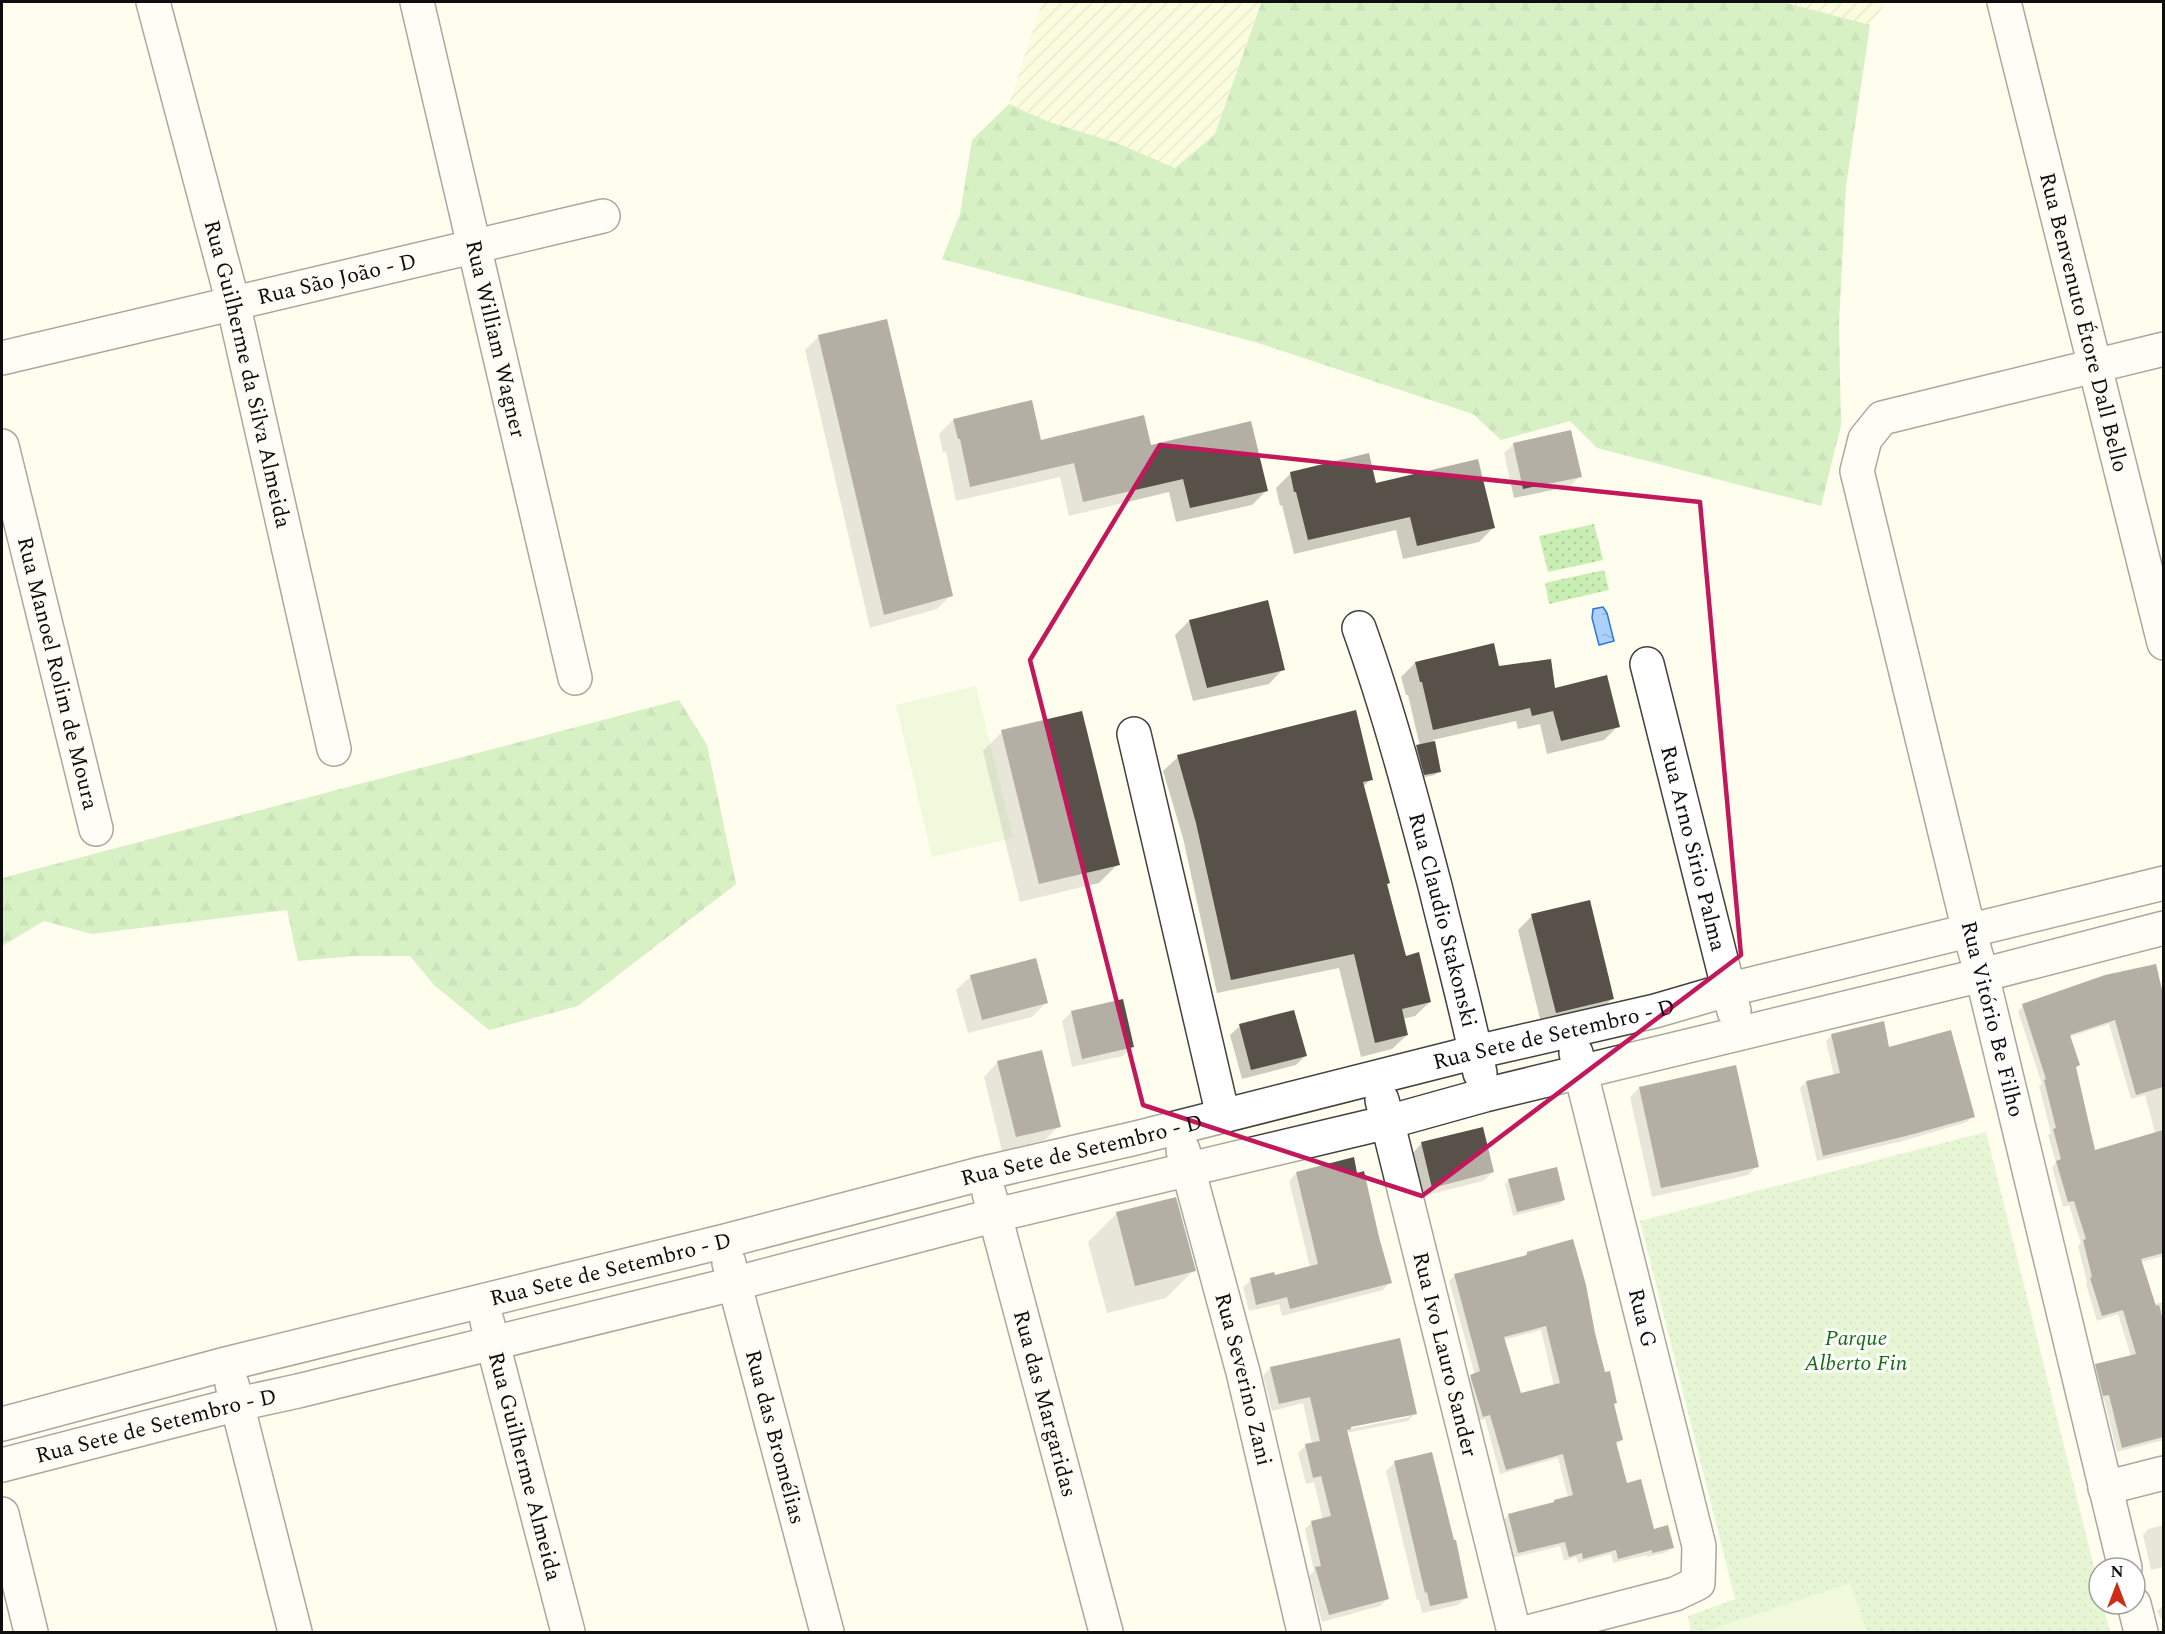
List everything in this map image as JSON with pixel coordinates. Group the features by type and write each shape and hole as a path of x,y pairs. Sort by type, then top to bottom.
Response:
{"street":[{"name":"Rua Guilherme da Silva Almeida","path":"153,2 233,303 334,749"},
{"name":"Rua William Wagner","path":"417,2 575,678"},
{"name":"Rua Benvenuto Étore Dall Bello","path":"2004,2 2163,643"},
{"name":"Rua São João - D","path":"2,358 603,216"},
{"path":"2095,365 2163,349"},
{"name":"Rua Vitório Be Filho","path":"2095,365 1882,418 1865,439 1857,471 2122,1556"},
{"name":"Rua Manoel Rolim de Moura","path":"2,446 96,829"},
{"name":"Rua Claudio Stakonski","path":"1359,628 1378,680 1408,782 1485,1095"},
{"name":"Rua Arno Sirio Palma","path":"1647,664 1740,1033"},
{"path":"1134,734 1223,1116"},
{"name":"Rua Sete de Setembro - D","path":"2,1424 226,1364 725,1241 984,1173 1176,1128 1476,1052 1655,1011 1728,990 2163,883"},
{"name":"Rua Sete de Setembro - D","path":"2,1465 238,1404 733,1284 996,1215 1388,1122 1485,1095 1982,975 2163,928"},
{"path":"1802,972 1816,1015"},
{"name":"Rua G","path":"1528,1632 1676,1593 1698,1582 1699,1546 1570,1031"},
{"name":"Rua Ivo Lauro Sander","path":"1377,1078 1514,1632"},
{"name":"Rua Severino Zani","path":"1176,1128 1243,1372 1304,1632"},
{"name":"Rua das Margaridas","path":"984,1173 1106,1632"},
{"name":"Rua das Bromélias","path":"725,1241 733,1284 827,1632"},
{"name":"Rua Guilherme Almeida","path":"482,1300 568,1632"},
{"path":"226,1364 295,1632"},
{"path":"2106,1488 2163,1473"},
{"path":"2,1514 31,1632"},
{"path":"2137,1616 2141,1632"}],"highlighted area":[{"path":"1160,445 1700,502 1741,955 1422,1196 1143,1105 1030,660"}],"green space":[{"path":"1042,2 1263,2 1260,3 1215,135 1175,168 1117,143 1049,122 1009,104"},
{"path":"1263,2 1783,2 1870,25 1846,186 1839,323 1841,425 1821,506 1597,448 1570,421 1501,440 1473,414 1255,342 942,259 960,214 972,140 1009,104 1049,122 1117,143 1175,168 1215,134"},
{"path":"1783,2 1886,2 1870,25"},
{"path":"1594,524 1603,560 1548,572 1539,536"},
{"path":"1604,570 1609,590 1549,604 1545,583"},
{"path":"976,686 1013,838 932,857 896,705"},
{"path":"679,700 707,745 736,884 578,1006 489,1030 434,985 410,956 354,956 298,961 287,910 92,934 44,921 2,946 2,878"},
{"name":"Parque Alberto Fin","path":"1986,1132 2091,1556 2087,1556 2087,1616 2106,1616 2110,1632 1691,1632 1688,1616 1735,1599 1640,1221"},
{"path":"1850,1583 1867,1632 1706,1631"}],"water":[{"path":"1603,607 1607,613 1614,641 1599,645 1592,618 1593,609"}],"building":[{"path":"887,319 953,596 884,615 818,335"},
{"path":"1032,400 1041,440 1144,415 1151,445 1251,421 1268,491 1190,508 1183,479 1083,502 1074,463 970,487 960,439 958,439 953,419"},
{"path":"1571,430 1582,477 1523,489 1513,443"},
{"path":"1369,453 1376,483 1478,459 1495,528 1417,546 1410,517 1308,540 1290,472"},
{"path":"1268,600 1285,670 1207,688 1189,620"},
{"path":"1494,643 1499,666 1551,659 1555,688 1607,675 1620,727 1561,741 1553,711 1532,716 1530,708 1433,730 1415,662"},
{"path":"1356,710 1373,780 1363,782 1390,883 1387,884 1406,956 1419,952 1431,1002 1402,1009 1408,1035 1375,1043 1354,954 1231,980 1196,823 1177,755"},
{"path":"1082,711 1120,865 1039,884 1001,730"},
{"path":"1435,741 1441,772 1424,775 1416,745"},
{"path":"1590,900 1614,999 1556,1013 1531,914"},
{"path":"1036,958 1048,1003 982,1020 970,975"},
{"path":"2156,964 2163,994 2163,1087 2136,1095 2115,1020 2070,1035 2080,1065 2076,1067 2095,1150 2163,1130 2163,1253 2141,1259 2156,1306 2159,1305 2163,1320 2163,1437 2122,1448 2109,1395 2103,1396 2095,1364 2136,1354 2123,1310 2102,1316 2090,1278 2092,1277 2083,1240 2086,1239 2074,1201 2068,1202 2056,1161 2061,1159 2053,1129 2056,1128 2044,1080 2046,1079 2022,1004 2105,975"},
{"path":"1123,999 1134,1047 1082,1059 1071,1011"},
{"path":"1294,1010 1307,1056 1251,1070 1239,1024"},
{"path":"1884,1021 1889,1047 1951,1030 1975,1117 1823,1156 1806,1081 1840,1073 1831,1034"},
{"path":"1042,1050 1061,1127 1016,1137 997,1061"},
{"path":"1736,1065 1759,1167 1661,1188 1639,1087"},
{"path":"1483,1127 1494,1172 1432,1188 1421,1142"},
{"path":"1354,1157 1357,1173 1364,1171 1392,1283 1290,1309 1287,1297 1256,1305 1250,1278 1274,1272 1275,1275 1318,1264 1296,1172"},
{"path":"1557,1167 1565,1200 1517,1212 1508,1179"},
{"path":"1176,1197 1196,1271 1135,1286 1116,1212"},
{"path":"1573,1239 1586,1285 1605,1372 1610,1371 1617,1403 1614,1404 1623,1440 1616,1442 1627,1483 1641,1479 1654,1529 1668,1525 1674,1548 1652,1553 1652,1550 1618,1559 1616,1550 1583,1559 1582,1553 1569,1557 1565,1542 1518,1553 1508,1514 1573,1495 1563,1454 1506,1470 1490,1415 1483,1417 1470,1375 1480,1371 1454,1274 1527,1255 1527,1252","holes":["1546,1326 1560,1383 1521,1393 1504,1337"]},
{"path":"1400,1338 1417,1414 1351,1427 1347,1430 1389,1599 1329,1615 1315,1567 1321,1566 1311,1521 1331,1516 1321,1476 1313,1478 1305,1444 1320,1441 1310,1397 1279,1404 1270,1367"},
{"path":"1432,1452 1454,1540 1456,1540 1468,1598 1430,1606 1394,1461"}]}
